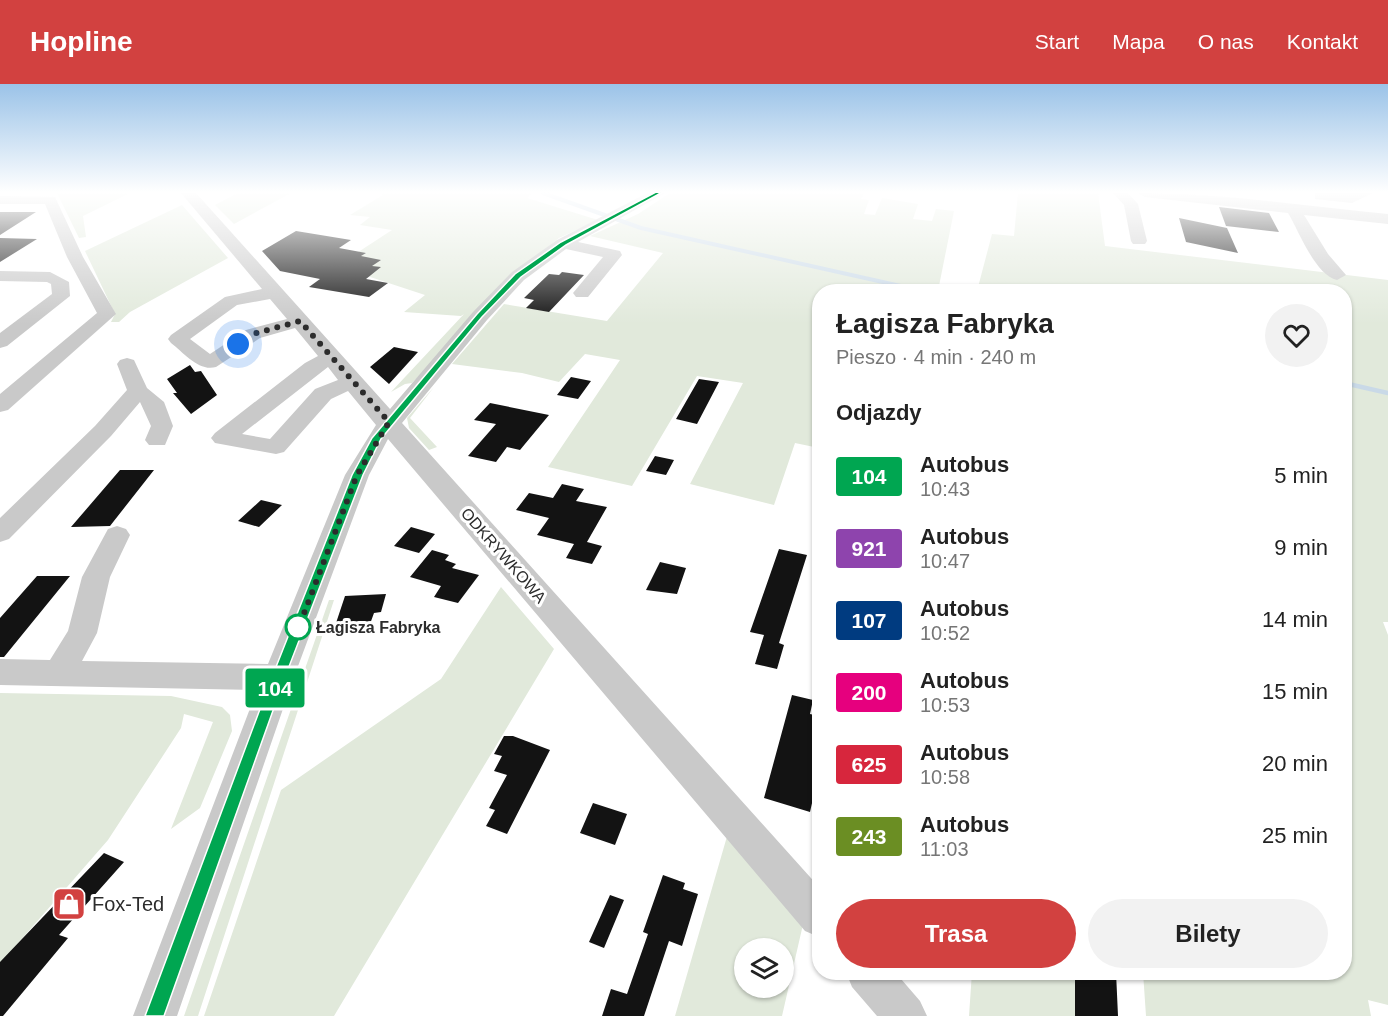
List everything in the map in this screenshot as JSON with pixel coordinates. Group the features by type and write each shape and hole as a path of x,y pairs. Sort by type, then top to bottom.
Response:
{"street":[{"path":"0,405 107,314 66,236"},
{"name":"ODKRYWKOWA","path":"227,236 812,909"},
{"path":"154,1016 279,677 357,475 389,422 498,294 541,257 575,236"},
{"path":"1138,236 1139,241"},
{"path":"1313,236 1329,271 1337,275"},
{"path":"563,243 614,255 582,293"},
{"path":"0,276 50,277 60,282 61,296 0,342"},
{"path":"276,292 231,301 178,339 209,363 253,334 300,321"},
{"path":"332,357 312,367 223,438 276,447 323,394 353,381"},
{"path":"127,364 138,391 153,402 162,426 157,440"},
{"path":"0,533 103,431 138,391"},
{"path":"58,674 82,633 96,577 117,535"},
{"path":"0,672 279,677"},
{"path":"874,980 905,1016"}],"shaded area":[{"path":"116,236 209,236 228,258 130,312 119,322 111,322 115,314 85,251"},
{"path":"382,236 562,236 524,266 412,383 405,384 391,392 464,314 461,316 404,312 425,295 352,271 346,260"},
{"path":"592,236 949,236 939,284 812,284 812,447 795,443 774,505 690,484 743,383 697,376 632,486 548,467 620,360 585,354 559,382 522,373 452,364 504,304 607,321 663,253"},
{"path":"991,236 1104,236 1105,246 1388,280 1388,622 1383,622 1388,635 1388,1005 1368,1000 1371,1016 1146,1016 1144,980 1352,980 1352,284 979,284"},
{"path":"434,387 410,418 437,447 429,450 409,428 407,418"},
{"path":"501,587 554,649 334,1016 204,1016 281,790 441,679"},
{"path":"329,600 334,600 198,1016 184,1016"},
{"path":"0,693 171,696 222,707 230,715 232,731 200,808 171,829 213,722 184,714 181,728 108,840 0,964"},
{"path":"728,833 804,920 794,964 794,938 734,938 734,998 786,998 782,1016 675,1016"},
{"path":"971,980 1075,980 1076,1016 969,1016"}],"building":[{"path":"287,236 330,236 351,240 339,248 366,253 361,256 381,260 372,266 381,267 366,279 388,283 369,297 309,287 320,279 280,271 262,251"},
{"path":"1184,236 1231,236 1238,253 1186,242"},
{"path":"0,238 37,239 0,262"},
{"path":"562,272 584,275 549,312 526,308 534,300 524,298 549,274 559,275"},
{"path":"394,347 418,352 389,384 370,367"},
{"path":"190,365 195,372 201,371 217,395 191,414 173,393 177,393 167,379"},
{"path":"571,377 591,381 578,399 557,395"},
{"path":"699,379 719,382 697,424 676,419"},
{"path":"490,403 549,415 520,450 507,447 496,462 468,456 496,424 474,420"},
{"path":"655,456 674,460 666,475 646,471"},
{"path":"120,470 154,470 110,526 71,527"},
{"path":"562,484 584,489 576,501 607,507 587,542 602,546 592,564 566,558 574,544 537,535 549,518 516,510 529,493 553,498"},
{"path":"261,500 282,505 259,527 238,521"},
{"path":"411,527 435,534 419,553 394,546"},
{"path":"779,549 807,555 779,643 784,645 777,669 755,664 764,635 750,632"},
{"path":"432,550 449,555 445,560 456,564 452,568 479,575 458,603 434,597 441,586 410,577"},
{"path":"660,562 686,568 677,594 646,590"},
{"path":"37,576 70,576 4,657 0,657 0,618"},
{"path":"386,594 381,612 374,613 370,624 335,626 345,596"},
{"path":"792,695 812,700 810,714 812,714 812,803 810,812 764,798"},
{"path":"504,736 513,736 550,750 507,834 486,826 495,810 489,808 507,775 494,771 502,756 494,754"},
{"path":"593,803 627,814 615,845 580,833"},
{"path":"104,853 124,862 59,935 68,938 3,1016 0,1016 0,962"},
{"path":"663,875 685,883 683,889 698,894 682,946 669,941 644,1016 602,1016 611,989 627,994 648,934 643,932"},
{"path":"610,895 624,900 604,948 589,942"},
{"path":"1075,980 1116,980 1118,1016 1075,1016"}],"waterway":[{"path":"679,236 892,284"},
{"path":"1352,385 1388,393"}],"bus line":[{"name":"104","path":"155,1016 279,677 357,475 377,438 389,422 498,294 541,257 575,236"}],"place":[{"name":"Łagisza Fabryka","path":"298,627"},
{"name":"Fox-Ted","path":"69,904"}],"route":[{"path":"238,344 253,334 300,321 389,422 377,438 357,475 295,637 298,627"}]}
